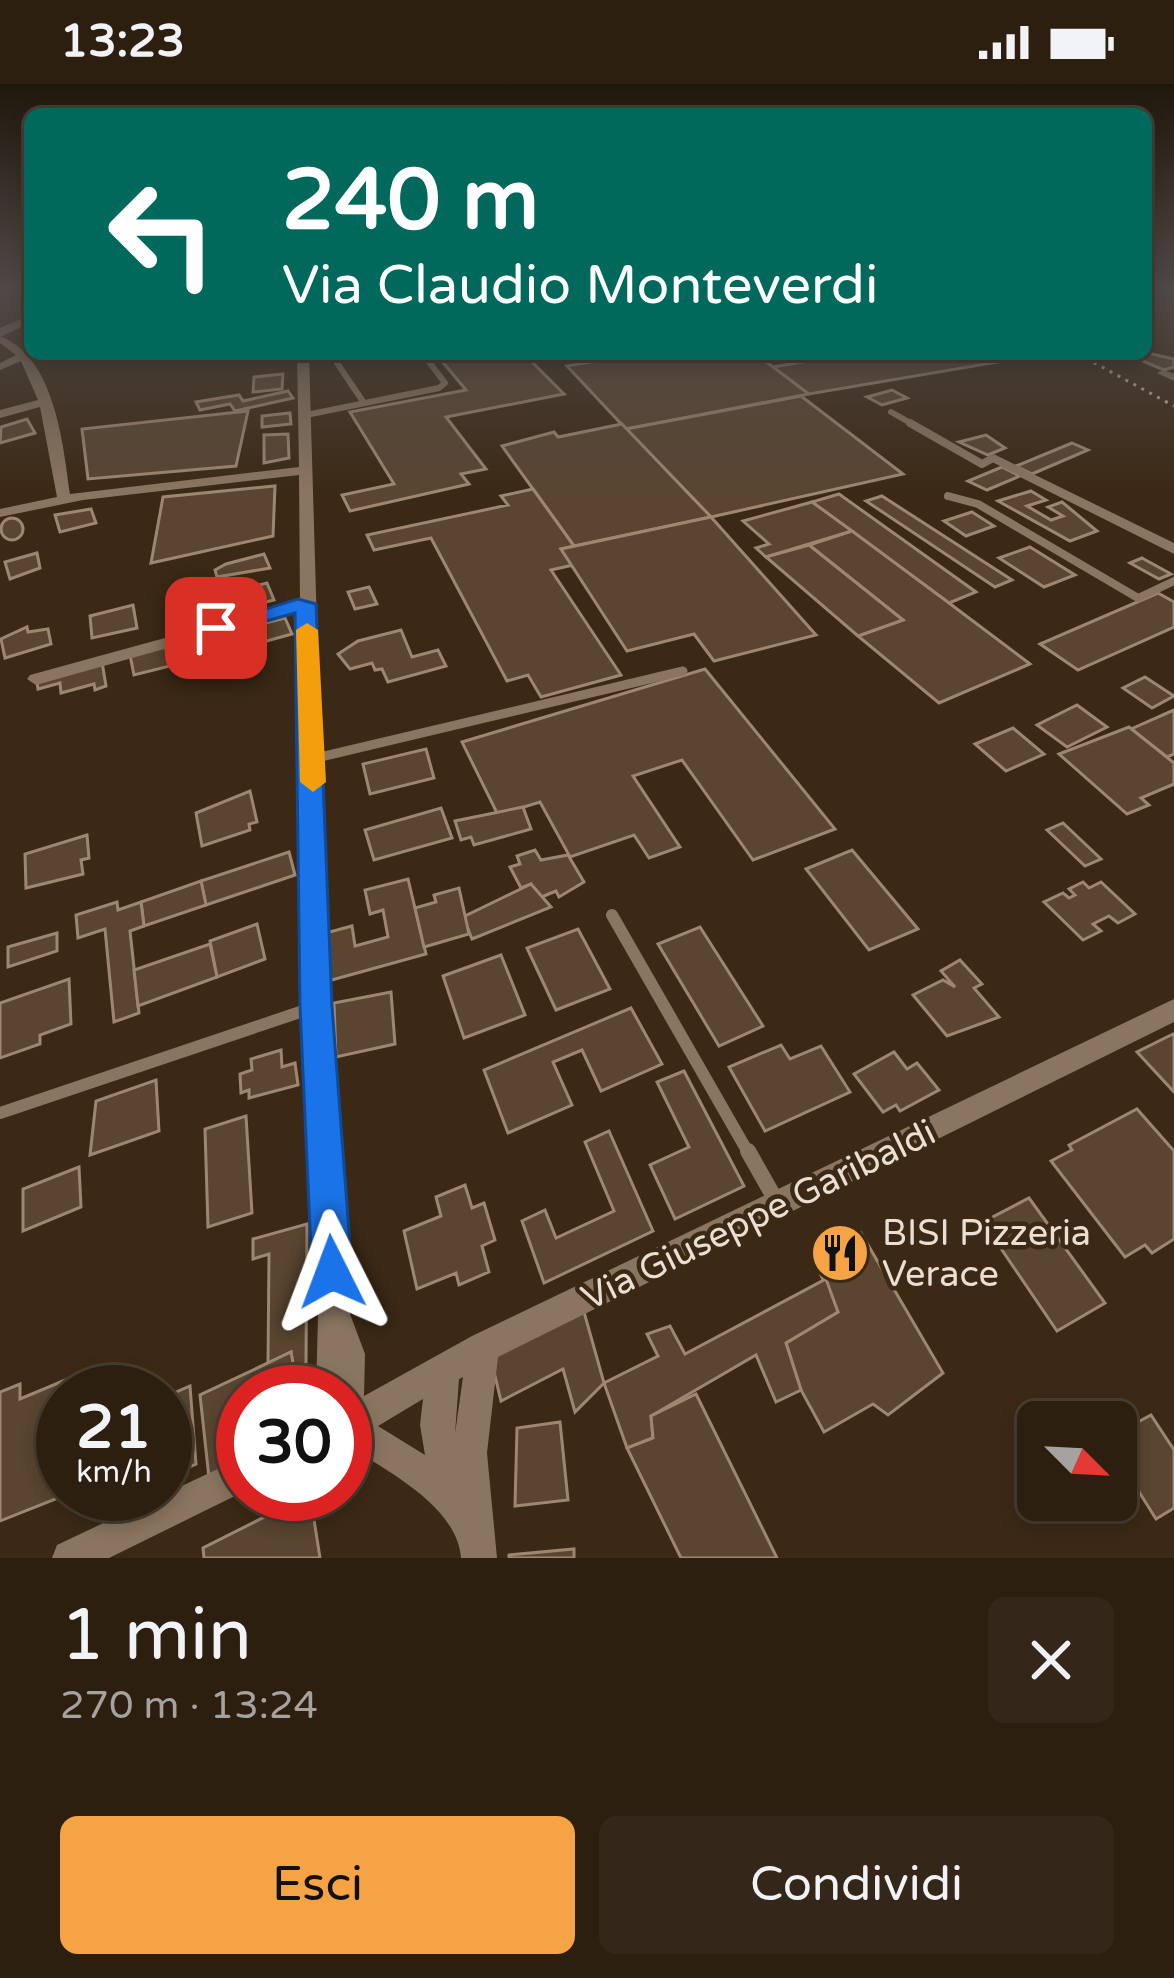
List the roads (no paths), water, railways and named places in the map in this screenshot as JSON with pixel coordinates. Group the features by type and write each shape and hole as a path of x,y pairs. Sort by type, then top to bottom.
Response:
{"street":[{"path":"0,367 22,356 56,437 64,499"},
{"path":"302,360 316,1006 333,1365"},
{"path":"0,414 44,402"},
{"path":"0,513 64,499 305,470"},
{"path":"1025,474 1174,549"},
{"path":"36,679 306,604"},
{"name":"Via Giuseppe Garibaldi","path":"372,1410 483,1347 1174,1010"},
{"path":"334,1316 349,1365"},
{"path":"478,1548 470,1453 483,1347"},
{"path":"445,1366 437,1425 448,1495 478,1548"},
{"path":"372,1441 448,1495"},
{"path":"70,1558 216,1487"}],"lane":[{"path":"336,360 364,403"},
{"path":"306,415 445,383 428,360"},
{"path":"891,412 982,464 993,458 1025,474"},
{"path":"948,496 978,504 1138,598 1174,581"},
{"path":"312,759 683,671"},
{"path":"612,915 779,1206"},
{"path":"0,1114 316,1006"}],"railway":[{"path":"1089,360 1174,406"}],"place":[{"name":"BISI Pizzeria Verace","path":"840,1253"}]}
